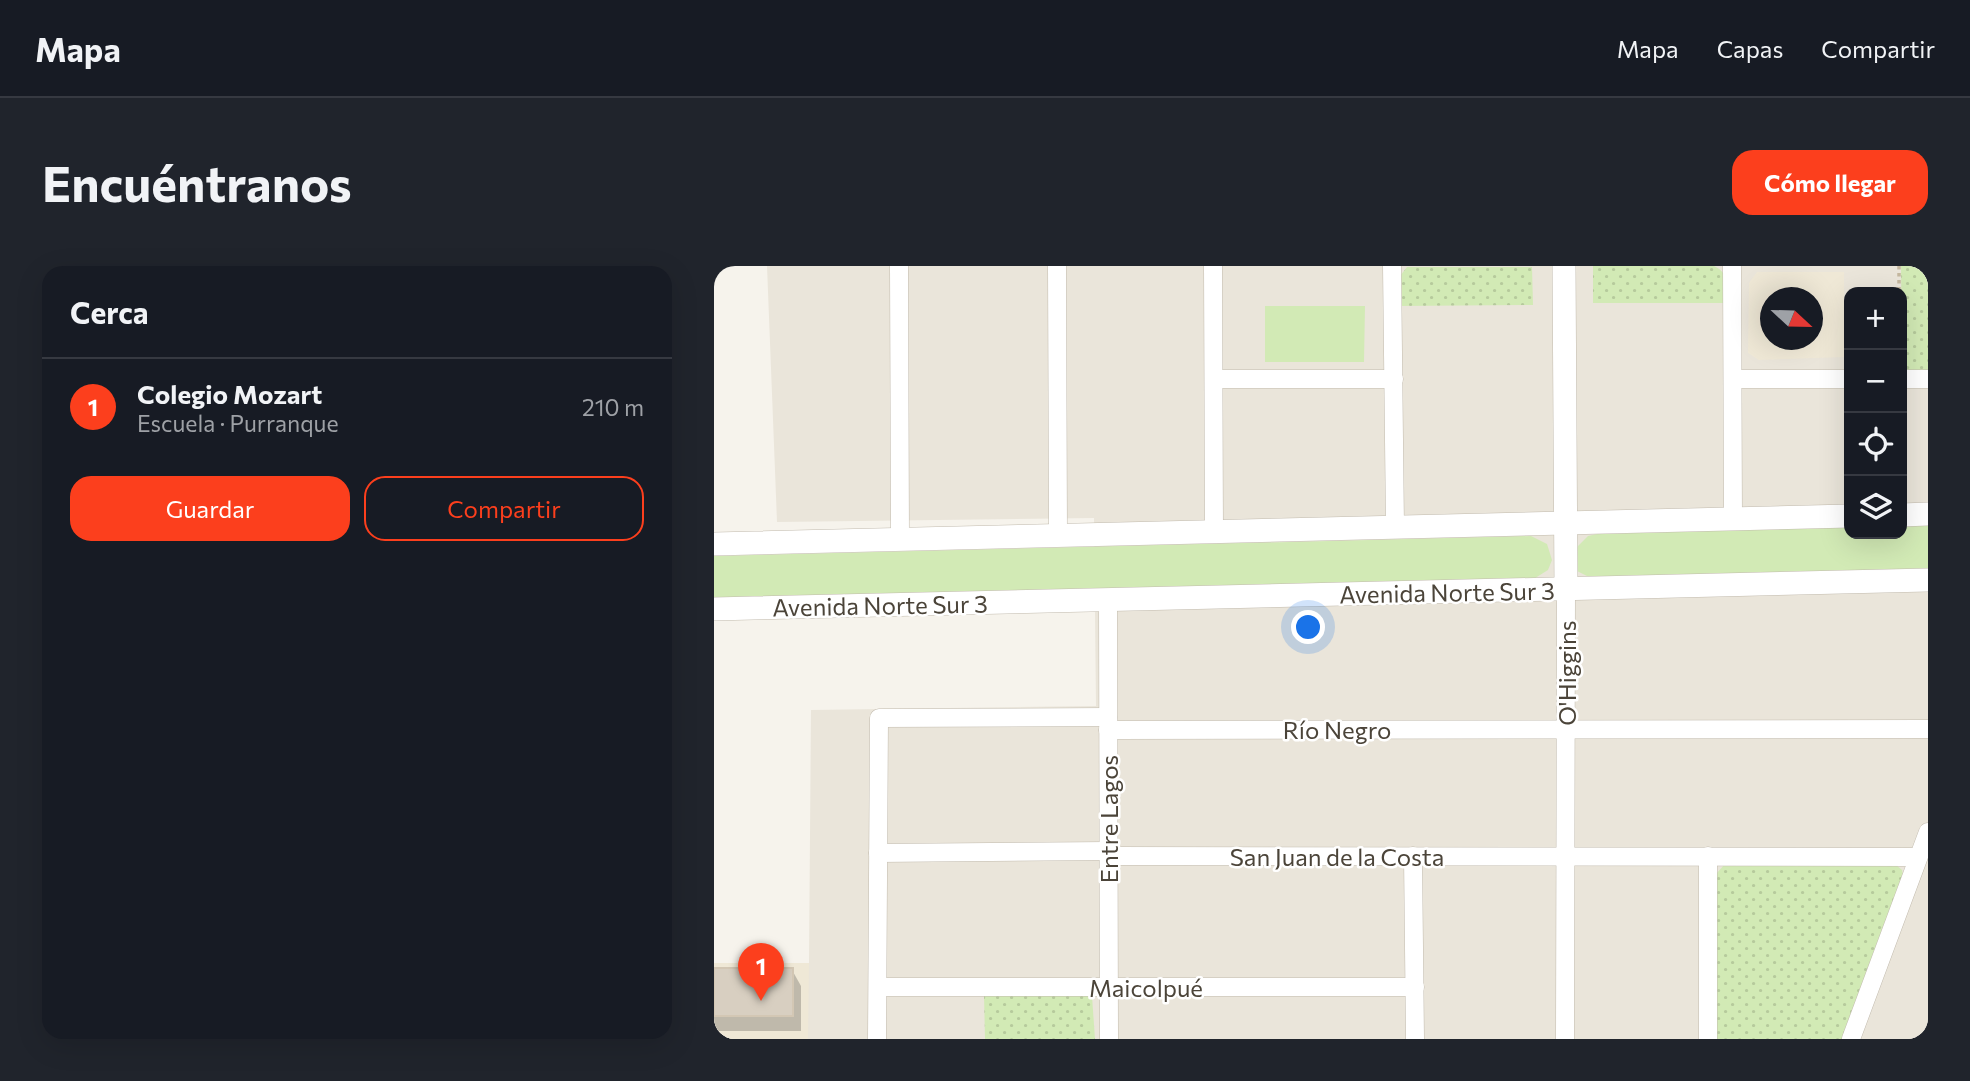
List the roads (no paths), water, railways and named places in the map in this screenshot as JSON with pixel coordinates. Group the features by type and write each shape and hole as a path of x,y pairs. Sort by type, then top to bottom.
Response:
{"street":[{"path":"899,266 900,540"},
{"path":"1057,266 1058,536"},
{"path":"1213,266 1214,532"},
{"path":"1392,266 1395,527"},
{"name":"O'Higgins","path":"1564,266 1565,1039"},
{"path":"1732,266 1733,519"},
{"path":"1214,379 1394,379"},
{"path":"1733,379 1844,379"},
{"path":"1907,379 1928,379"},
{"path":"1907,515 1928,514"},
{"path":"714,544 1844,516"},
{"name":"Avenida Norte Sur 3","path":"714,609 1928,580"},
{"name":"Entre Lagos","path":"1108,600 1109,1039"},
{"name":"Río Negro","path":"878,853 879,718 1566,729 1928,729"},
{"path":"1851,1039 1928,832"},
{"path":"877,1039 878,853"},
{"name":"San Juan de la Costa","path":"878,853 1918,857"},
{"path":"1413,856 1415,1039"},
{"path":"1708,856 1709,1039"},
{"name":"Maicolpué","path":"878,987 1415,987"}],"place":[{"name":"Colegio Mozart","path":"761,1001"}]}
